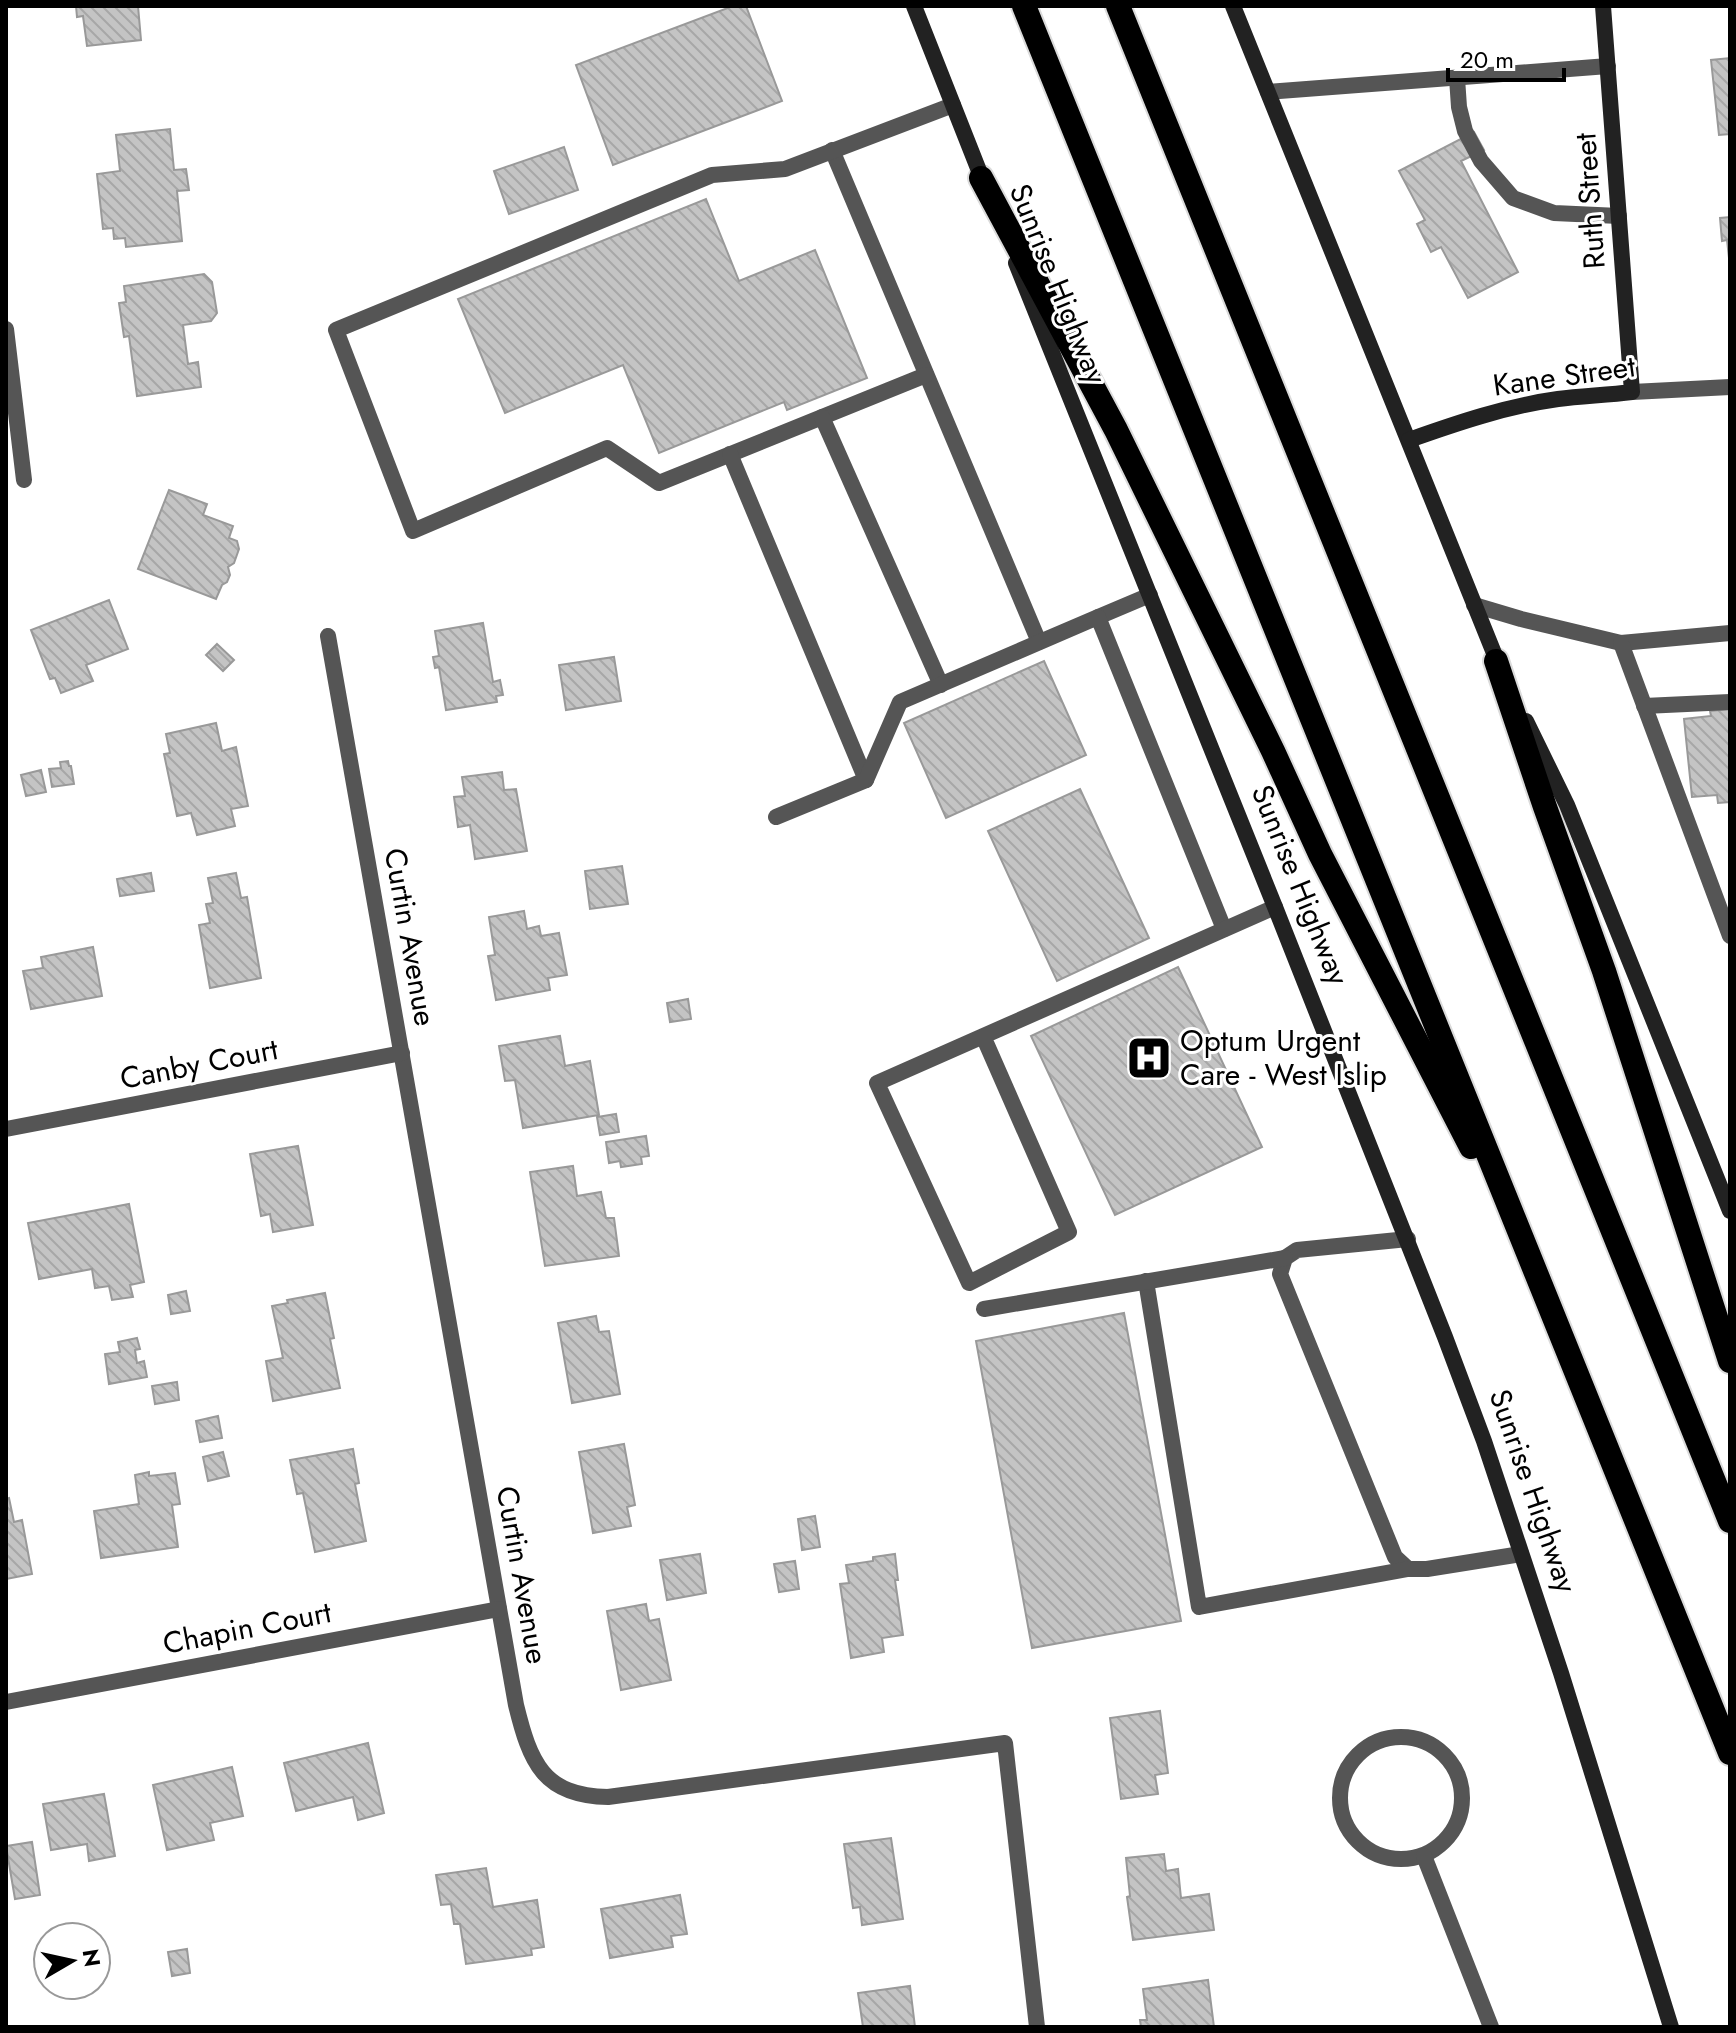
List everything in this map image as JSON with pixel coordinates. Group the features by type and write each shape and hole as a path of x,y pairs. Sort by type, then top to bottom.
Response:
{"highway":[{"path":"1024,6 1730,1753"},
{"path":"1118,6 1730,1521"},
{"path":"981,178 1116,430 1320,854 1541,1285"},
{"path":"1496,661 1604,971 1730,1361"}],"main road":[{"name":"Sunrise Highway","path":"914,6 1408,1239 1484,1441 1561,1673 1671,2027"},
{"path":"1233,6 1496,661 1567,805 1730,1211"},
{"name":"Ruth Street","path":"1603,6 1632,392"},
{"name":"Kane Street","path":"1409,440 1461,422 1531,404 1632,392"}],"street":[{"path":"1268,92 1608,66"},
{"path":"1457,78 1465,131 1481,161 1513,198 1554,213 1619,216"},
{"path":"926,375 659,483 607,448 413,531 336,330 712,175 785,169 953,105"},
{"path":"832,150 1039,642"},
{"path":"6,329 24,480"},
{"name":"Kane Street","path":"1632,392 1730,387"},
{"path":"822,417 941,685"},
{"path":"730,454 866,780"},
{"path":"776,817 866,780 900,702 1150,595"},
{"path":"1474,605 1621,643 1730,633"},
{"path":"1098,617 1224,929"},
{"name":"Curtin Avenue","path":"328,636 516,1705 528,1749 538,1766 562,1788 591,1796 626,1795 1005,1743 1037,2027"},
{"path":"1621,643 1724,899 1730,936"},
{"path":"1644,706 1730,702"},
{"path":"983,1036 1069,1232 969,1283 877,1083 1224,929 1275,907"},
{"name":"Canby Court","path":"6,1129 402,1053"},
{"path":"984,1309 1285,1258 1297,1250 1408,1239"},
{"path":"1285,1258 1280,1274 1395,1557 1408,1569"},
{"path":"1146,1281 1199,1607 1408,1569 1427,1569 1521,1554"},
{"name":"Chapin Court","path":"6,1702 499,1609"},
{"path":"1402,1736 1425,1741 1445,1755 1458,1775 1463,1799 1458,1822 1444,1842 1424,1856 1400,1860 1377,1856 1357,1842 1344,1821 1340,1798 1344,1774 1358,1754 1378,1741 1402,1736"},
{"path":"1424,1856 1491,2027"}],"building":[{"path":"76,6 138,6 141,40 87,46 83,16 77,17"},
{"path":"733,6 746,6 782,101 613,165 576,65"},
{"path":"1730,58 1730,134 1719,135 1711,60"},
{"path":"170,129 174,170 186,169 189,190 177,191 182,241 126,247 125,238 114,239 113,228 103,229 97,174 120,171 116,135"},
{"path":"1474,132 1484,150 1461,161 1518,272 1468,298 1441,247 1431,252 1417,224 1425,220 1399,171"},
{"path":"564,147 578,190 509,214 494,171"},
{"path":"706,199 739,281 815,250 867,378 787,410 784,402 659,453 623,365 505,413 458,299"},
{"path":"1730,217 1730,267 1727,240 1722,241 1720,218"},
{"path":"204,274 212,282 217,313 211,321 183,325 188,364 198,362 201,387 137,396 129,336 124,337 119,303 126,302 124,286"},
{"path":"169,490 207,504 203,515 233,526 229,538 237,541 239,549 234,563 228,567 230,575 227,582 222,585 216,599 138,569"},
{"path":"109,600 128,649 86,665 93,681 61,693 55,678 50,679 31,630"},
{"path":"483,623 493,682 500,680 503,695 496,696 497,702 446,710 439,667 435,668 433,657 439,656 435,631"},
{"path":"217,644 234,660 223,671 206,655"},
{"path":"614,657 621,701 566,710 559,665"},
{"path":"1044,661 1086,755 946,818 904,723"},
{"path":"1730,709 1730,802 1718,803 1717,795 1692,797 1684,719 1711,716 1710,711"},
{"path":"216,723 222,751 236,747 248,806 231,809 235,826 197,835 191,813 177,816 164,754 170,753 166,734"},
{"path":"68,761 74,784 52,787 49,769 61,768 60,762"},
{"path":"41,770 46,792 26,796 21,775"},
{"path":"502,772 504,790 516,789 527,851 475,859 470,825 458,827 454,797 465,796 462,777"},
{"path":"1080,789 1149,938 1057,981 988,831"},
{"path":"622,866 628,904 590,909 585,871"},
{"path":"151,873 154,891 120,896 117,879"},
{"path":"236,873 241,898 247,897 261,978 210,988 199,925 210,923 206,904 213,903 208,878"},
{"path":"524,911 527,929 539,926 541,936 559,933 567,975 548,978 550,990 496,1000 488,956 495,955 489,917"},
{"path":"93,947 102,996 31,1009 23,971 43,968 41,957"},
{"path":"1178,967 1262,1147 1115,1215 1031,1036"},
{"path":"688,999 691,1019 670,1022 667,1003"},
{"path":"560,1036 565,1066 590,1061 599,1115 523,1128 515,1080 505,1081 499,1046"},
{"path":"616,1114 619,1132 600,1135 597,1117"},
{"path":"646,1136 649,1156 641,1157 642,1164 621,1167 620,1161 609,1163 606,1142"},
{"path":"298,1146 313,1225 273,1232 270,1214 261,1216 250,1154"},
{"path":"573,1166 577,1196 601,1192 606,1218 614,1218 619,1256 545,1266 530,1172"},
{"path":"129,1204 144,1282 130,1285 133,1297 112,1300 109,1286 95,1288 92,1269 39,1279 28,1223"},
{"path":"186,1291 190,1311 171,1314 168,1295"},
{"path":"325,1293 340,1388 273,1401 266,1361 283,1358 272,1306"},
{"path":"1124,1313 1181,1621 1032,1648 976,1341"},
{"path":"596,1316 599,1332 609,1331 620,1394 572,1403 558,1323"},
{"path":"137,1338 140,1349 135,1350 137,1363 144,1361 147,1377 109,1384 105,1354 120,1352 118,1342"},
{"path":"177,1382 179,1400 155,1404 152,1386"},
{"path":"218,1416 222,1438 200,1442 196,1421"},
{"path":"624,1444 635,1505 627,1507 631,1526 593,1533 579,1452"},
{"path":"353,1449 359,1483 355,1484 366,1541 315,1552 303,1493 297,1494 290,1460"},
{"path":"223,1452 229,1476 208,1481 203,1457"},
{"path":"149,1472 149,1476 175,1473 180,1504 172,1505 178,1547 101,1558 94,1511 139,1504 135,1475"},
{"path":"9,1498 14,1522 22,1520 32,1574 6,1579 6,1499"},
{"path":"815,1516 820,1547 802,1550 798,1519"},
{"path":"700,1554 706,1593 667,1600 660,1560"},
{"path":"895,1554 898,1580 895,1580 903,1635 882,1638 884,1652 851,1658 840,1584 849,1583 846,1565"},
{"path":"795,1561 799,1589 779,1592 774,1564"},
{"path":"646,1604 649,1621 659,1619 671,1680 621,1690 607,1611"},
{"path":"1160,1711 1168,1773 1155,1775 1158,1794 1121,1799 1110,1718"},
{"path":"368,1743 384,1813 358,1820 353,1797 296,1811 284,1763"},
{"path":"232,1767 243,1816 210,1823 214,1840 167,1850 153,1785"},
{"path":"104,1794 115,1856 89,1861 87,1844 51,1850 43,1804"},
{"path":"891,1838 903,1919 862,1925 860,1907 853,1908 844,1844"},
{"path":"32,1842 40,1895 15,1899 6,1846"},
{"path":"1164,1854 1166,1871 1178,1869 1181,1898 1209,1894 1214,1930 1133,1940 1126,1858"},
{"path":"486,1868 493,1907 537,1900 544,1947 531,1949 532,1955 466,1964 460,1924 454,1924 451,1904 441,1905 436,1875"},
{"path":"680,1895 687,1934 671,1936 673,1947 610,1958 601,1909"},
{"path":"187,1949 190,1973 172,1976 168,1952"},
{"path":"1208,1980 1214,2027 1141,2027 1140,2020 1147,2020 1143,1989"},
{"path":"910,1986 915,2027 863,2027 858,1993"}],"place":[{"name":"Optum Urgent Care - West Islip","path":"1149,1058"}]}
